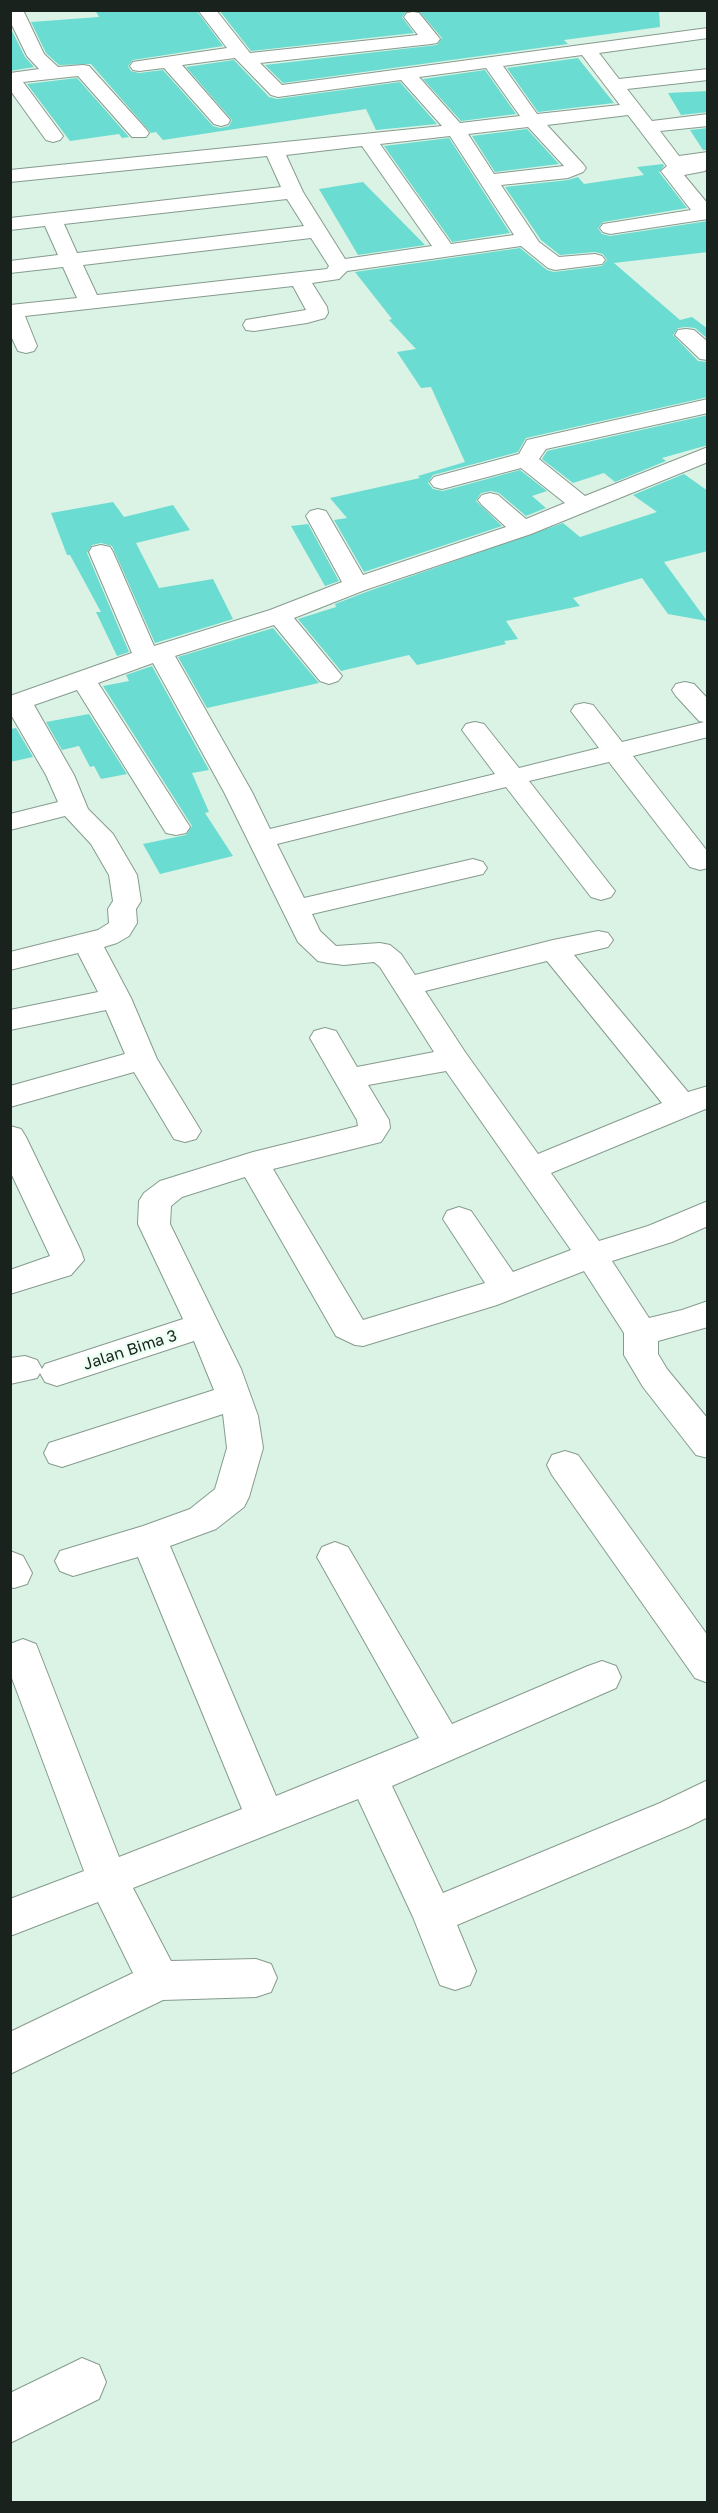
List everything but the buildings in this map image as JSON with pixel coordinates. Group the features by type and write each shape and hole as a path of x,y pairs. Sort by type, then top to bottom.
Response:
{"street":[{"path":"23,10 14,11 28,57 52,73"},
{"path":"206,10 243,55 296,109"},
{"path":"413,16 453,68"},
{"path":"278,91 708,33"},
{"path":"139,66 431,39"},
{"path":"586,48 674,162 708,158"},
{"path":"489,180 568,172 576,168 531,119 490,61"},
{"path":"169,62 221,120"},
{"path":"53,136 10,78 83,70 139,133"},
{"path":"406,74 455,129 531,246 555,264 595,260"},
{"path":"613,85 708,74"},
{"path":"14,170 367,140 531,119 633,109"},
{"path":"646,128 708,120"},
{"path":"367,140 446,251"},
{"path":"282,148 275,153 293,192 339,266"},
{"path":"706,213 671,171 708,166"},
{"path":"10,224 293,192"},
{"path":"610,228 706,213"},
{"path":"52,220 88,299 94,302"},
{"path":"10,267 316,231"},
{"path":"339,266 526,239"},
{"path":"26,346 11,311 332,275 336,273 339,266"},
{"path":"254,325 316,314 316,307 299,279"},
{"path":"686,335 708,354"},
{"path":"442,482 527,459 535,445 708,406"},
{"path":"10,961 87,940 107,937 119,930 123,923 122,909 127,901 123,875 103,840 76,812 60,775 15,704 153,655 279,615 356,585 523,529 708,454"},
{"path":"527,459 582,505"},
{"path":"490,500 523,529"},
{"path":"318,516 356,585"},
{"path":"101,552 153,655 238,792 308,936 328,954 344,956 380,952 391,961 454,1059 532,1169 641,1332 641,1355 655,1377 708,1445"},
{"path":"279,615 329,676"},
{"path":"83,679 176,827"},
{"path":"685,690 708,715"},
{"path":"584,711 700,861"},
{"path":"261,840 708,729"},
{"path":"474,730 601,891"},
{"path":"10,822 74,806"},
{"path":"294,909 472,868"},
{"path":"87,940 116,998 142,1059 185,1131"},
{"path":"407,986 598,940"},
{"path":"532,1169 695,1102 553,949"},
{"path":"10,1020 116,998"},
{"path":"73,1561 149,1539 203,1519 231,1497 245,1448 241,1416 224,1369 154,1224 156,1201 171,1189 253,1163 370,1134 374,1128 373,1120 325,1038"},
{"path":"10,1097 142,1059"},
{"path":"348,1079 454,1059"},
{"path":"10,1137 65,1251 67,1260 59,1268 10,1282"},
{"path":"253,1163 348,1326 355,1332 363,1333 506,1288 590,1256 660,1234 708,1212"},
{"path":"459,1219 506,1288"},
{"path":"641,1332 689,1322 708,1313"},
{"name":"Jalan Bima 3","path":"31,1371 202,1326"},
{"path":"62,1453 234,1397"},
{"path":"565,1465 708,1667"},
{"path":"149,1539 265,1817"},
{"path":"335,1557 444,1746"},
{"path":"23,1655 107,1879 159,1981"},
{"path":"10,1918 368,1778 602,1677"},
{"path":"368,1778 433,1916 455,1971"},
{"path":"433,1916 674,1815 708,1797"},
{"path":"10,2054 159,1981 256,1978"},
{"path":"10,2419 82,2382"}]}
